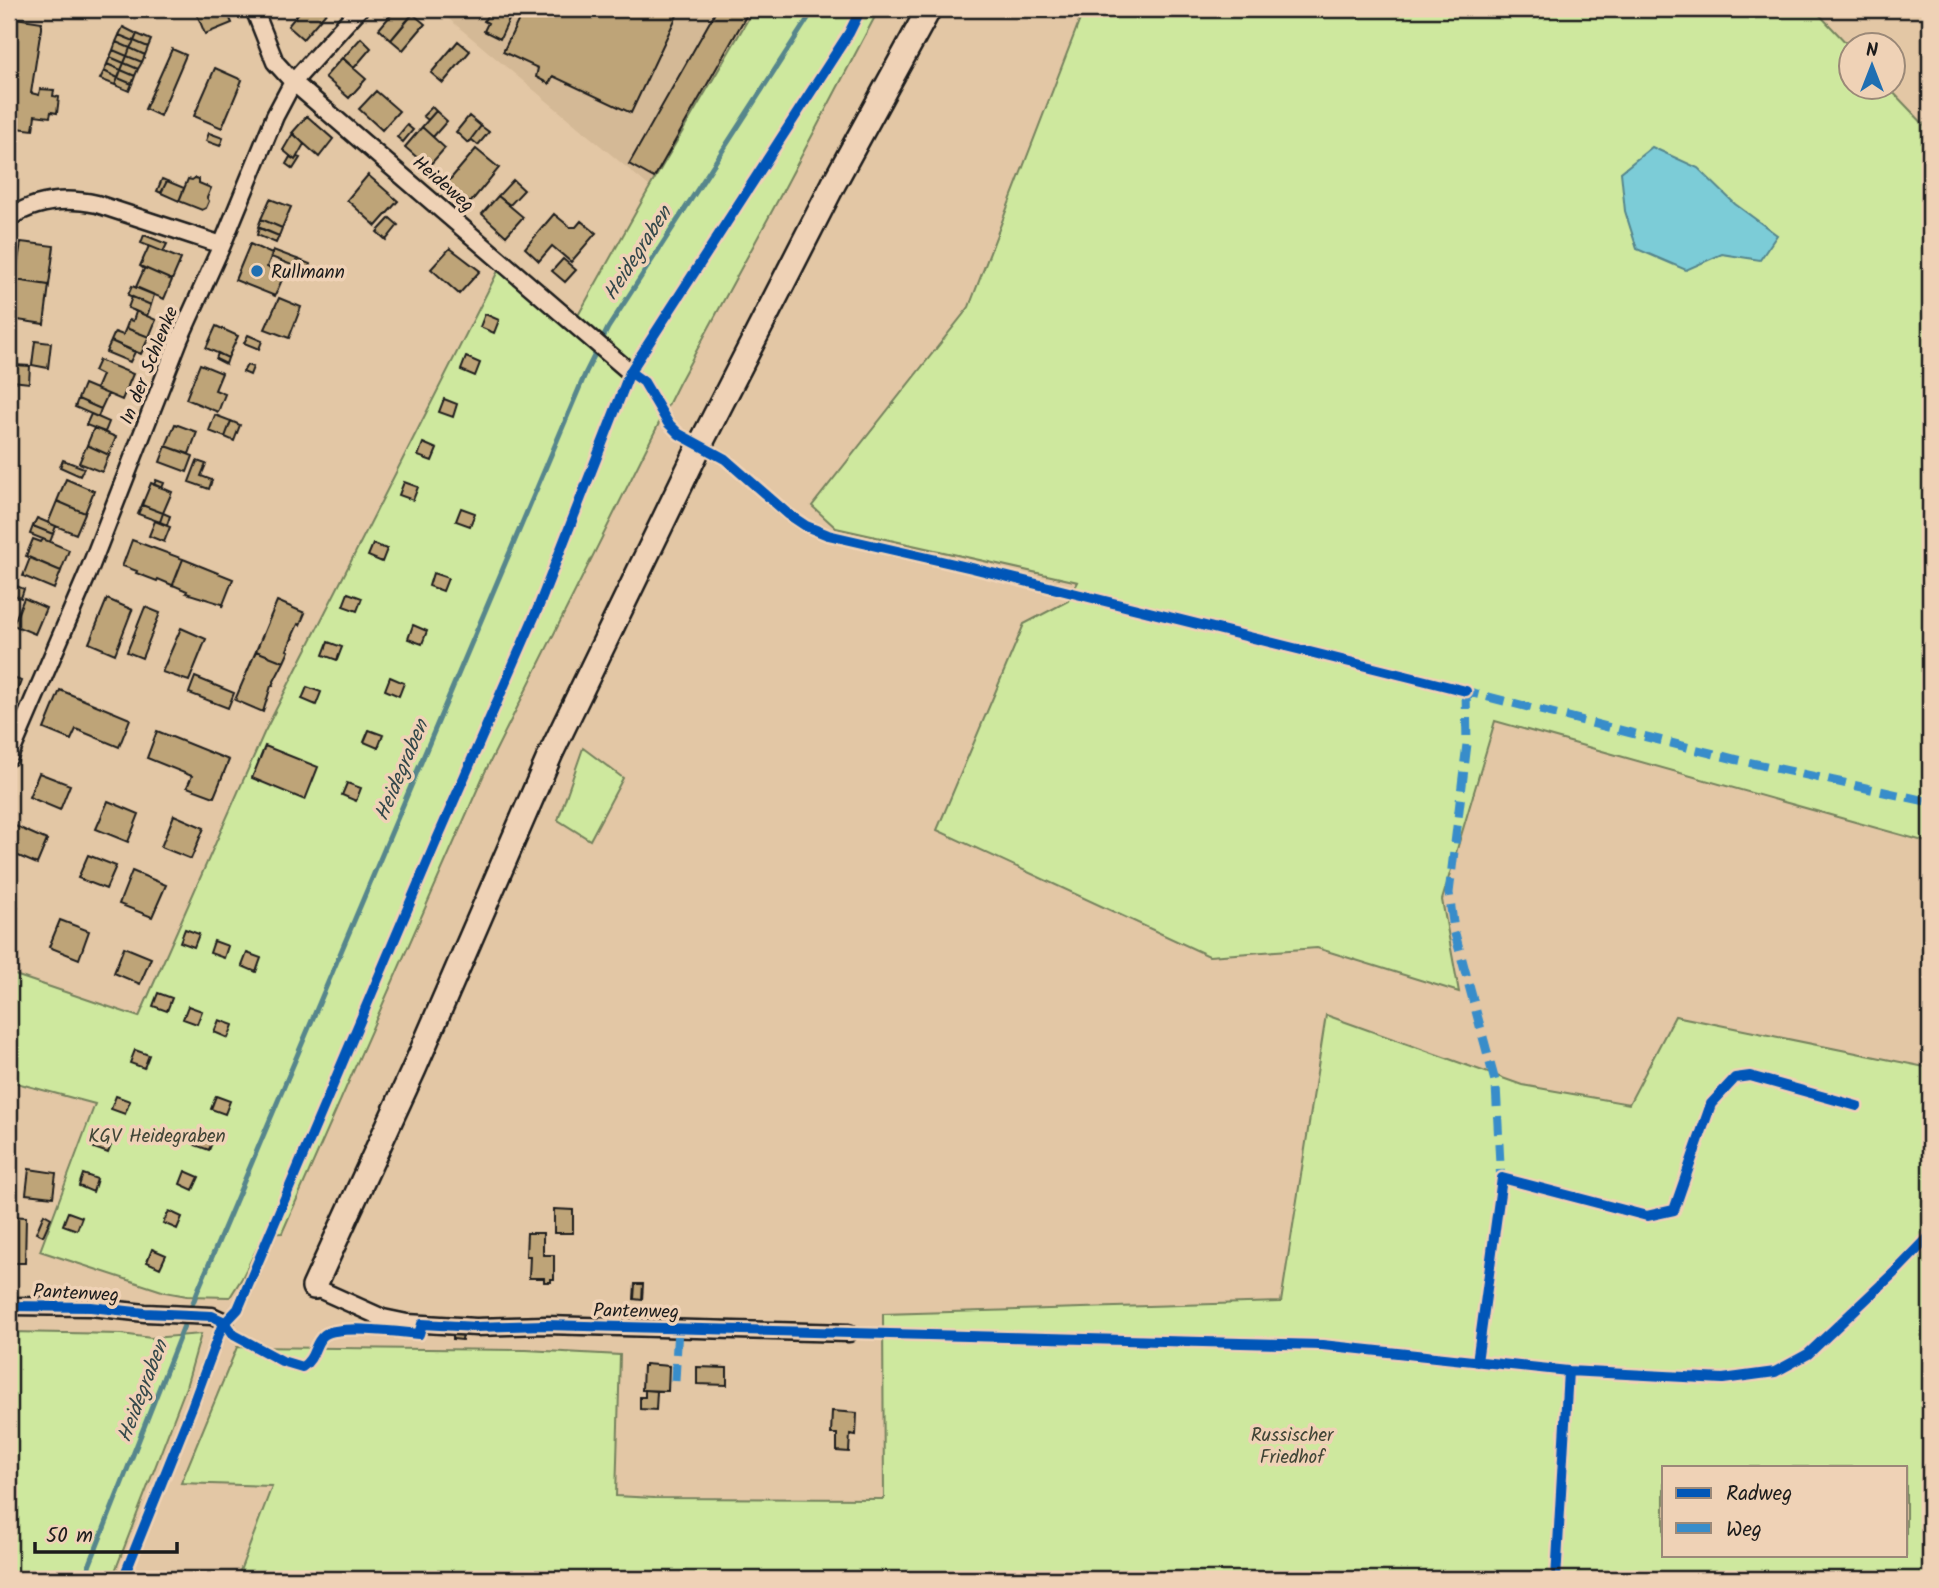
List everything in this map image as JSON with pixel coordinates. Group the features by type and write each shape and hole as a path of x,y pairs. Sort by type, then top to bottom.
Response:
{"main road":[{"path":"314,1286 414,1069 551,753 700,445 834,183 929,9"}],"street":[{"name":"Heideweg","path":"254,9 275,62 293,82 631,372"},
{"name":"In der Schlenke","path":"9,757 88,573 179,340 275,117 293,82 359,9"},
{"path":"9,218 30,206 45,202 80,200 222,245"},
{"name":"Pantenweg","path":"314,1286 383,1318 407,1323 476,1327 545,1325 849,1333"},
{"name":"Pantenweg","path":"9,1306 91,1307 212,1316 225,1322"}],"shaded area":[{"path":"437,9 754,9 650,187"}],"green space":[{"name":"KGV Heidegraben","path":"754,9 879,9 679,383 485,772 282,1233 264,1234 230,1297 187,1296 165,1292 40,1251 95,1104 9,1081 9,973 139,1017 264,733 499,269 571,328"},
{"path":"1084,9 1814,9 1838,34 1838,102 1902,102 1930,131 1930,843 1495,721 1442,900 1459,992 1317,948 1209,956 937,830 1024,624 1068,601 1078,582 836,528 812,506 969,307"},
{"path":"583,748 623,778 590,840 558,820"},
{"name":"Russischer Friedhof","path":"1326,1015 1522,1085 1629,1104 1675,1016 1930,1068 1930,1579 237,1579 272,1486 181,1483 237,1347 526,1350 620,1355 616,1496 884,1499 883,1314 1281,1302"},
{"path":"9,1332 122,1334 151,1338 201,1334 186,1387 112,1579 9,1579"}],"water":[{"path":"1652,147 1698,168 1735,204 1777,235 1760,260 1722,254 1686,270 1637,249 1625,211 1621,172"}],"building":[{"path":"195,9 226,9 232,23 205,34"},
{"path":"302,9 329,9 303,39 288,26"},
{"path":"396,9 409,9 414,12 391,40 379,29"},
{"path":"491,9 514,9 500,39 484,31 488,23 484,21"},
{"path":"524,9 680,9 631,113 553,76 549,84 536,77 538,68 503,52"},
{"path":"717,9 750,9 654,178 629,164"},
{"path":"413,14 425,24 403,50 391,40"},
{"path":"9,17 42,22 31,93 39,95 40,89 54,90 53,96 59,97 57,113 51,112 50,117 35,115 33,130 9,127"},
{"path":"123,27 137,34 134,41 119,35"},
{"path":"137,34 151,40 148,47 134,41"},
{"path":"119,35 134,41 130,48 116,42"},
{"path":"361,38 371,48 354,68 343,58"},
{"path":"134,41 148,47 145,55 130,48"},
{"path":"458,41 470,51 443,83 431,73"},
{"path":"116,42 130,48 127,56 113,50"},
{"path":"130,48 145,55 142,62 127,56"},
{"path":"172,49 186,55 160,116 145,109"},
{"path":"113,50 127,56 124,63 110,57"},
{"path":"127,56 142,62 138,69 124,63"},
{"path":"110,57 124,63 121,70 107,64"},
{"path":"342,58 366,79 349,98 325,77"},
{"path":"124,63 138,69 135,76 121,70"},
{"path":"107,64 121,70 118,78 104,71"},
{"path":"215,68 242,80 222,128 194,116"},
{"path":"121,70 135,76 132,84 118,78"},
{"path":"104,71 118,78 115,85 100,79"},
{"path":"118,78 132,84 129,91 115,85"},
{"path":"376,91 399,111 382,130 359,109"},
{"path":"432,107 436,111 428,120 423,116"},
{"path":"436,111 447,121 433,137 422,127"},
{"path":"307,116 333,139 319,157 292,133"},
{"path":"469,116 481,126 468,143 456,132"},
{"path":"407,125 413,130 403,142 397,137"},
{"path":"481,126 489,132 478,145 472,140 468,143"},
{"path":"422,127 445,148 428,167 405,147"},
{"path":"209,133 223,138 220,146 206,141"},
{"path":"293,133 304,144 295,160 283,150"},
{"path":"476,149 499,168 470,203 447,183"},
{"path":"290,157 295,160 300,158 293,169 286,164"},
{"path":"368,175 398,201 376,226 347,200"},
{"path":"162,179 167,181 161,193 157,191"},
{"path":"188,179 199,179 199,183 211,188 207,198 209,201 202,210 179,201"},
{"path":"513,180 524,190 510,205 498,196"},
{"path":"167,181 184,188 179,201 161,193"},
{"path":"498,196 523,217 506,236 482,214"},
{"path":"270,199 291,207 282,228 261,219"},
{"path":"554,214 570,227 576,227 581,221 596,233 571,262 552,246 539,261 525,248"},
{"path":"390,218 398,225 386,240 377,232"},
{"path":"261,219 282,228 279,236 258,227"},
{"path":"259,228 279,236 276,243 257,235"},
{"path":"144,235 167,244 163,252 141,243"},
{"path":"21,242 54,246 49,285 15,280"},
{"name":"Rullmann","path":"250,244 272,254 267,267 284,275 275,296 235,280"},
{"path":"149,246 181,259 172,280 140,266"},
{"path":"450,248 480,271 459,294 431,269"},
{"path":"273,250 297,259 294,266 271,257"},
{"path":"297,259 310,264 308,272 294,266"},
{"path":"563,259 576,270 565,282 552,271"},
{"path":"140,266 172,280 164,299 136,287 144,269"},
{"path":"15,280 49,285 44,324 11,319"},
{"path":"132,286 154,295 151,305 128,295"},
{"path":"132,297 151,305 147,316 128,308"},
{"path":"279,298 301,307 289,338 265,329"},
{"path":"133,310 156,320 149,337 126,328 129,320 133,321 136,312"},
{"path":"485,314 499,320 494,333 480,327"},
{"path":"216,326 238,336 228,358 206,348"},
{"path":"126,328 149,337 141,354 111,341 115,332 123,335"},
{"path":"248,335 262,341 259,349 244,343"},
{"path":"35,341 51,343 48,368 32,365"},
{"path":"111,341 135,352 130,362 106,352"},
{"path":"218,353 228,358 226,364 216,359"},
{"path":"466,357 480,363 475,376 461,370"},
{"path":"99,360 133,374 122,400 96,389 102,375 94,371"},
{"path":"200,364 222,373 215,390 225,394 218,412 186,399"},
{"path":"14,365 30,366 29,383 12,381"},
{"path":"247,365 253,367 250,375 243,372"},
{"path":"84,384 108,394 101,409 78,399"},
{"path":"78,399 101,409 98,417 75,407"},
{"path":"444,399 457,404 453,417 439,412"},
{"path":"91,414 109,422 105,432 86,425"},
{"path":"215,415 231,421 225,437 209,431"},
{"path":"231,421 240,425 234,441 225,437"},
{"path":"175,424 197,432 189,454 166,446"},
{"path":"94,428 116,437 109,455 87,445"},
{"path":"423,443 437,449 432,461 418,456"},
{"path":"87,445 109,455 102,472 79,463"},
{"path":"166,446 193,456 187,472 160,462"},
{"path":"63,460 84,468 80,476 60,467"},
{"path":"197,461 206,464 201,476 212,480 209,489 189,482"},
{"path":"66,479 94,491 85,513 57,501"},
{"path":"156,480 164,483 162,488 154,485"},
{"path":"404,482 418,487 413,500 399,495"},
{"path":"151,483 172,492 163,513 142,505"},
{"path":"57,501 85,513 76,534 48,523"},
{"path":"142,505 163,513 160,522 138,514"},
{"path":"461,508 475,513 470,526 456,521"},
{"path":"163,513 170,516 167,525 160,522"},
{"path":"37,518 56,526 53,534 33,526"},
{"path":"155,521 170,527 164,542 149,536"},
{"path":"33,526 53,534 50,542 30,534"},
{"path":"33,539 41,542 43,539 69,550 61,571 26,556"},
{"path":"132,540 183,559 172,587 158,579 157,581 122,567"},
{"path":"373,544 387,549 382,562 368,556"},
{"path":"30,558 61,571 54,589 23,576"},
{"path":"183,559 233,579 222,607 222,604 186,593 187,591 173,585 172,587"},
{"path":"433,573 448,578 443,591 429,586"},
{"path":"9,583 24,589 21,598 9,593"},
{"path":"348,593 362,598 357,611 343,606"},
{"path":"24,598 46,608 35,634 13,625"},
{"path":"107,599 133,610 115,654 89,643"},
{"path":"277,601 305,613 292,637 294,639 292,638 284,662 256,651"},
{"path":"145,607 160,613 142,658 127,652"},
{"path":"413,625 427,631 422,644 408,639"},
{"path":"181,628 206,639 189,681 162,672"},
{"path":"328,642 342,647 337,660 323,655"},
{"path":"256,651 284,662 272,685 274,686 271,686 263,712 235,700"},
{"path":"9,676 21,681 13,702 9,700"},
{"path":"195,677 234,693 228,708 189,693"},
{"path":"390,677 404,683 399,696 385,690"},
{"path":"307,687 321,692 316,705 302,699"},
{"path":"60,690 130,719 119,747 76,729 71,740 44,729"},
{"path":"369,730 383,735 378,748 364,742"},
{"path":"157,731 229,760 214,797 187,787 192,776 147,758"},
{"path":"265,746 318,767 305,800 252,778"},
{"path":"39,773 70,785 60,810 29,797"},
{"path":"347,783 361,788 356,801 342,795"},
{"path":"108,801 139,814 128,842 96,829"},
{"path":"174,815 204,828 191,859 161,847"},
{"path":"13,825 47,840 37,864 9,852 9,835"},
{"path":"88,855 116,866 106,889 78,878"},
{"path":"132,871 166,885 152,917 119,904"},
{"path":"9,903 18,907 9,928"},
{"path":"60,920 89,931 79,959 49,947"},
{"path":"185,929 199,934 194,947 180,942"},
{"path":"214,941 228,946 224,958 210,953"},
{"path":"124,947 151,958 140,984 114,973"},
{"path":"247,953 261,958 256,972 242,966"},
{"path":"158,993 172,998 167,1011 153,1006"},
{"path":"188,1006 202,1011 197,1024 183,1019"},
{"path":"219,1020 233,1025 228,1038 214,1032"},
{"path":"135,1050 149,1055 144,1068 130,1063"},
{"path":"116,1096 130,1101 125,1114 111,1109"},
{"path":"216,1096 230,1101 225,1114 211,1109"},
{"path":"200,1132 214,1138 209,1150 195,1145"},
{"path":"99,1135 113,1140 108,1153 94,1148"},
{"path":"29,1169 56,1173 53,1197 26,1194"},
{"path":"185,1171 199,1177 193,1190 180,1184"},
{"path":"83,1174 97,1179 93,1192 79,1186"},
{"path":"554,1209 573,1210 573,1233 554,1233"},
{"path":"169,1211 182,1217 177,1229 163,1223"},
{"path":"68,1212 82,1217 77,1230 63,1225"},
{"path":"44,1214 51,1218 43,1236 36,1233"},
{"path":"9,1216 26,1217 25,1263 9,1263"},
{"path":"527,1233 543,1233 543,1255 554,1255 554,1279 551,1279 551,1282 544,1282 544,1278 529,1278"},
{"path":"152,1249 166,1255 160,1268 147,1262"},
{"path":"635,1284 643,1284 642,1300 634,1299"},
{"path":"453,1333 463,1333 462,1340 453,1339"},
{"path":"645,1364 669,1366 668,1391 642,1390"},
{"path":"697,1367 727,1368 727,1385 697,1384"},
{"path":"645,1390 657,1391 656,1410 640,1409 640,1397 645,1397"},
{"path":"832,1411 857,1413 856,1435 850,1434 849,1452 837,1451 837,1434 831,1434"}],"waterway":[{"name":"Heidegraben","path":"84,1579 198,1290 586,372 608,328 814,9"}],"marked path":[{"path":"1461,690 1734,759 1930,802"},
{"path":"1466,691 1467,744 1449,893 1454,930 1496,1085 1501,1184"},
{"path":"675,1381 678,1328"}],"cycle path":[{"path":"123,1579 222,1326 238,1309 538,608 630,372 849,33 861,9"},
{"path":"630,372 644,382 668,423 679,434 725,459 788,514 806,526 828,535 972,568 1466,691"},
{"path":"1477,1362 1502,1178 1647,1216 1674,1210 1711,1104 1735,1078 1750,1076 1857,1106"},
{"path":"9,1306 91,1307 212,1316 225,1322 234,1335 282,1361 302,1367 324,1335 342,1330 419,1334 422,1324 476,1327 545,1325 1322,1345 1568,1371 1723,1379 1775,1372 1808,1354 1930,1236"},
{"path":"1556,1579 1568,1371"}],"place":[{"name":"Rullmann","path":"257,271"}]}
